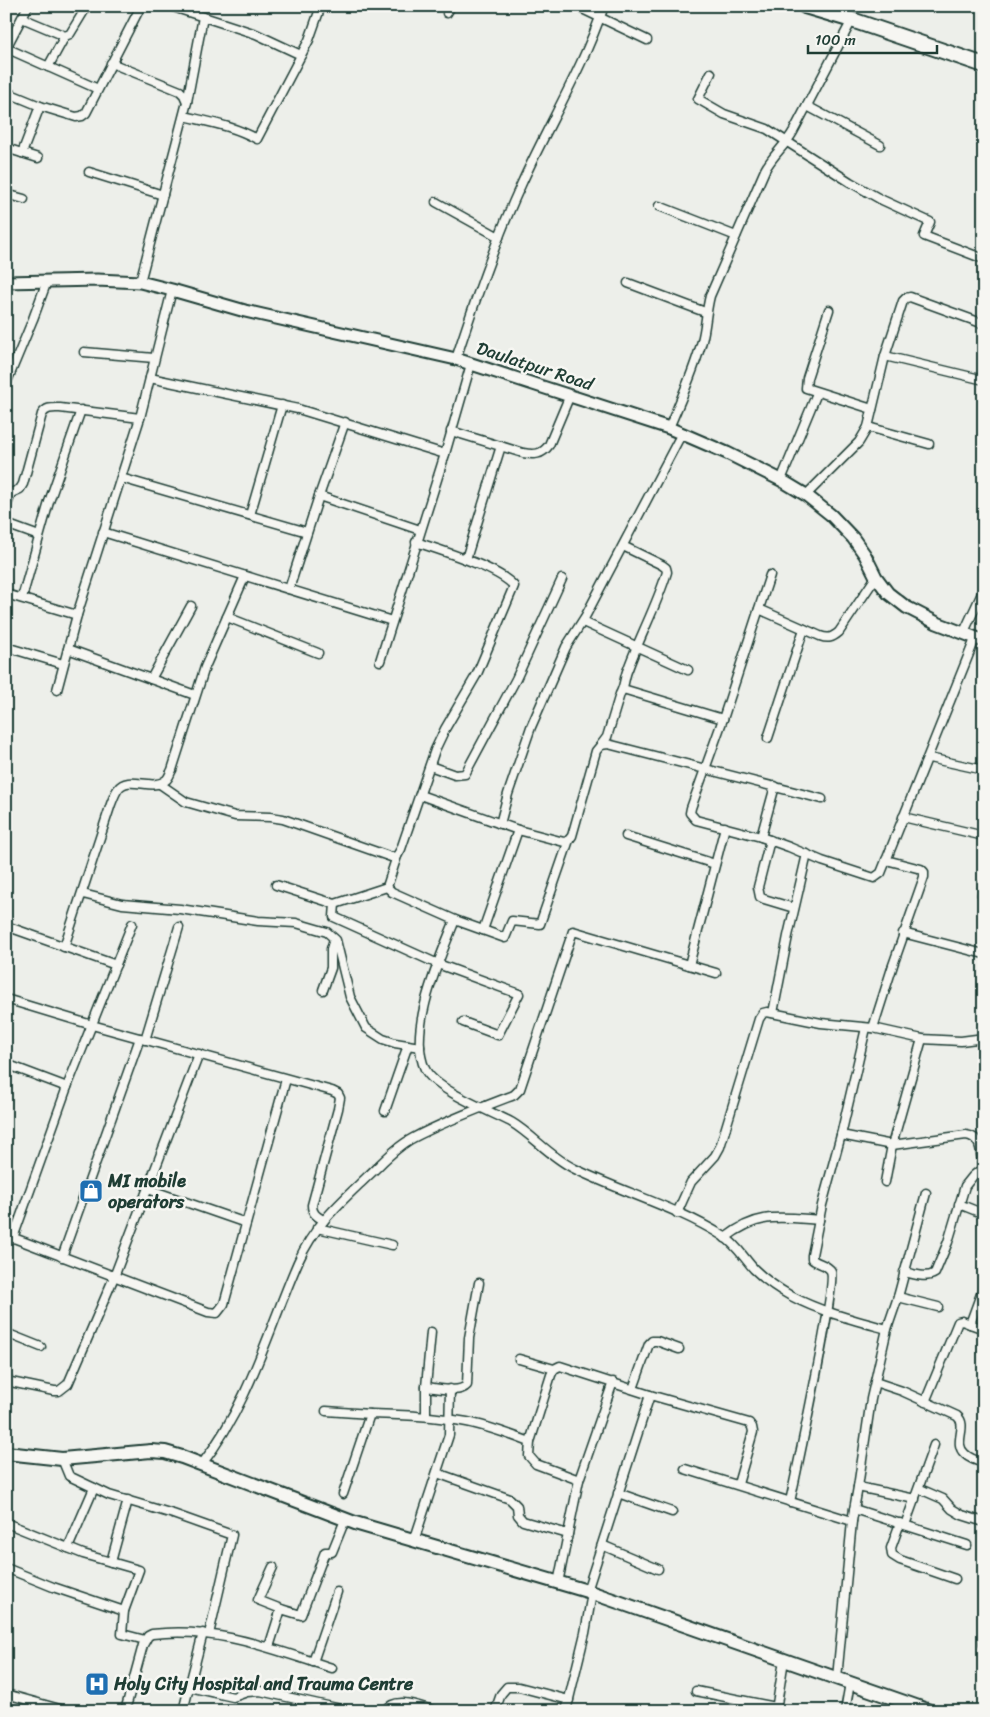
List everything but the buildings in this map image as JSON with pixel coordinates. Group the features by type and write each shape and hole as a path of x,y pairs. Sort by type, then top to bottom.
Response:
{"highway":[{"path":"806,6 984,66"}],"main road":[{"path":"6,1453 62,1459 151,1451 165,1452 202,1464 345,1520 414,1542 590,1592 930,1711"}],"street":[{"path":"28,6 6,48 98,89"},
{"path":"6,109 9,93 40,106 76,117 86,113 141,6"},
{"path":"170,6 256,34 301,55"},
{"path":"184,116 228,126 257,139 309,40 321,6"},
{"path":"576,6 647,40"},
{"path":"456,359 499,237 520,186 555,118 604,6"},
{"path":"48,67 65,36 70,34 84,11"},
{"path":"140,282 184,116 203,17"},
{"path":"22,18 65,36"},
{"path":"669,428 703,338 710,296 764,170 771,158 788,141 852,20"},
{"path":"111,63 180,91 187,102"},
{"path":"711,73 698,99 724,114 767,130 788,141 850,182 880,199 930,222 924,236 984,259"},
{"path":"22,153 40,106"},
{"path":"807,106 880,145"},
{"path":"6,148 38,158"},
{"path":"89,172 163,195"},
{"path":"6,194 24,199"},
{"path":"436,202 499,237"},
{"path":"658,206 736,236"},
{"name":"Daulatpur Road","path":"6,282 97,280 140,282 246,311 456,359 669,428 781,480 806,495 831,515 853,538 888,594 906,608 980,640"},
{"path":"6,384 47,281"},
{"path":"628,283 706,312"},
{"path":"57,690 77,615 140,418 172,290"},
{"path":"806,495 859,442 868,427 885,356 901,306 906,298 984,324"},
{"path":"829,310 805,385 808,390 872,409"},
{"path":"84,352 154,358"},
{"path":"885,356 984,380"},
{"path":"380,661 445,454 471,364"},
{"path":"150,378 282,405 345,422 445,454"},
{"path":"781,480 817,393"},
{"path":"451,431 535,455 546,450 570,395"},
{"path":"250,515 282,405"},
{"path":"6,508 11,493 20,489 23,484 42,414 49,408 81,410 140,418"},
{"path":"22,598 54,488 81,410"},
{"path":"289,590 345,422"},
{"path":"868,427 930,444"},
{"path":"500,824 508,794 531,727 566,647 583,622 682,433"},
{"path":"466,559 501,446"},
{"path":"121,478 307,532"},
{"path":"319,496 420,530"},
{"path":"6,524 39,536"},
{"path":"104,532 392,621"},
{"path":"387,887 430,766 446,729 477,674 514,586 504,577 466,559 416,542"},
{"path":"387,887 392,892 455,920 505,938 512,921 540,924 572,836 596,751 607,737 623,689 627,670 667,572 666,568 662,565 623,546"},
{"path":"770,575 690,813 696,820 762,837 822,861 874,878 881,873 903,816 980,640"},
{"path":"64,947 118,788 131,783 160,784 167,780 172,770 205,666 245,576"},
{"path":"759,609 827,639 839,632 876,577"},
{"path":"430,766 455,775 466,774 516,679 562,579"},
{"path":"963,634 984,589"},
{"path":"6,594 77,615"},
{"path":"150,679 191,606"},
{"path":"227,617 318,653"},
{"path":"583,622 688,670"},
{"path":"768,738 804,629"},
{"path":"6,647 63,664"},
{"path":"68,649 195,695"},
{"path":"623,689 723,719"},
{"path":"601,745 608,744 822,799"},
{"path":"929,758 984,770"},
{"path":"160,784 186,802 235,816 283,819 391,857 397,856"},
{"path":"762,837 775,786"},
{"path":"420,795 518,830 564,842 569,840"},
{"path":"903,816 984,836"},
{"path":"689,965 725,827"},
{"path":"483,930 518,830"},
{"path":"626,836 716,864"},
{"path":"770,840 758,887 758,894 764,899 794,908"},
{"path":"773,1013 807,854"},
{"path":"790,1502 828,1312 832,1273 829,1268 812,1259 819,1220 870,1028 924,877 924,872 916,868 886,860"},
{"path":"276,884 335,904 387,887"},
{"path":"982,895 984,884"},
{"path":"83,894 122,904 189,910 279,923 296,923 327,932 334,939 341,957 350,997 366,1028 383,1039 420,1047"},
{"path":"335,904 334,918 438,964 519,994 498,1035 463,1022"},
{"path":"455,920 438,964 422,1015 420,1047 425,1068 430,1077 444,1087 514,1124 551,1155 574,1169 676,1213 725,1238 755,1271 769,1283 810,1305 887,1329"},
{"path":"132,924 10,1236 208,1312 216,1312 224,1304 286,1078"},
{"path":"6,926 116,965"},
{"path":"62,1257 143,1039 179,927"},
{"path":"202,1464 224,1434 239,1408 264,1352 298,1262 311,1236 323,1220 396,1149 412,1138 514,1095 520,1089 573,931 716,973"},
{"path":"903,933 984,954"},
{"path":"323,990 331,968 331,949 334,939"},
{"path":"6,999 338,1094 340,1098 312,1204 312,1211 323,1220"},
{"path":"676,1213 691,1182 715,1156 720,1147 759,1019 763,1013 773,1013 821,1023 870,1028 922,1039 960,1040 984,1038"},
{"path":"885,1182 892,1145 922,1039"},
{"path":"385,1111 408,1045"},
{"path":"6,1381 54,1391 64,1388 72,1376 114,1277 199,1054"},
{"path":"6,1064 67,1087"},
{"path":"841,1135 892,1145 966,1135 972,1136 977,1140 983,1169 973,1176 966,1186 948,1242 935,1273 924,1276 904,1272"},
{"path":"148,1189 246,1224"},
{"path":"837,1678 852,1521 871,1400 887,1329 926,1193"},
{"path":"959,1204 984,1214"},
{"path":"725,1238 743,1225 759,1220 779,1217 819,1220"},
{"path":"317,1228 392,1245"},
{"path":"426,1387 450,1389 463,1388 467,1384 469,1338 479,1283"},
{"path":"970,1324 984,1286"},
{"path":"898,1296 938,1307"},
{"path":"925,1402 958,1322 984,1329"},
{"path":"426,1416 426,1387 431,1332"},
{"path":"6,1333 41,1347"},
{"path":"633,1389 649,1344 652,1341 679,1349"},
{"path":"519,1359 554,1369 560,1366 650,1395 749,1423 753,1432 738,1484"},
{"path":"554,1369 530,1442 529,1456 536,1464 579,1480"},
{"path":"558,1583 579,1480 612,1382"},
{"path":"875,1382 961,1419 959,1443 961,1450 971,1458 984,1464"},
{"path":"414,1542 450,1435 450,1389"},
{"path":"566,1711 585,1633 590,1592 602,1545 650,1395"},
{"path":"326,1411 426,1416 485,1426 530,1442"},
{"path":"344,1494 370,1414"},
{"path":"934,1445 920,1489 891,1548 892,1555 900,1560 955,1579"},
{"path":"62,1459 69,1476 109,1495 173,1514 232,1535 183,1711"},
{"path":"685,1468 852,1521"},
{"path":"437,1473 510,1499 517,1506 518,1516 523,1521 568,1534"},
{"path":"858,1487 915,1500"},
{"path":"68,1548 94,1488"},
{"path":"920,1489 943,1499 952,1509 962,1515 984,1522"},
{"path":"618,1493 672,1512"},
{"path":"111,1562 128,1500"},
{"path":"854,1508 967,1544"},
{"path":"272,1567 258,1600 301,1615 325,1552 332,1552 345,1520"},
{"path":"6,1523 68,1548 138,1570 124,1611 122,1634 145,1640"},
{"path":"602,1545 658,1569"},
{"path":"6,1568 124,1611"},
{"path":"313,1662 337,1592"},
{"path":"268,1647 282,1609"},
{"path":"126,1711 145,1640 152,1634 206,1633 246,1640 332,1668"},
{"path":"984,1636 984,1645"},
{"path":"696,1691 776,1709 784,1660"},
{"path":"845,1711 850,1683"},
{"path":"189,1687 233,1698 247,1692 260,1691 350,1711"},
{"path":"495,1711 501,1694 507,1687 519,1687 569,1700"},
{"path":"6,1694 41,1707 67,1711"},
{"path":"385,1711 389,1705 397,1703 436,1711"}],"place":[{"name":"MI mobile operators","path":"91,1191"},
{"name":"Holy City Hospital and Trauma Centre","path":"97,1684"}]}
